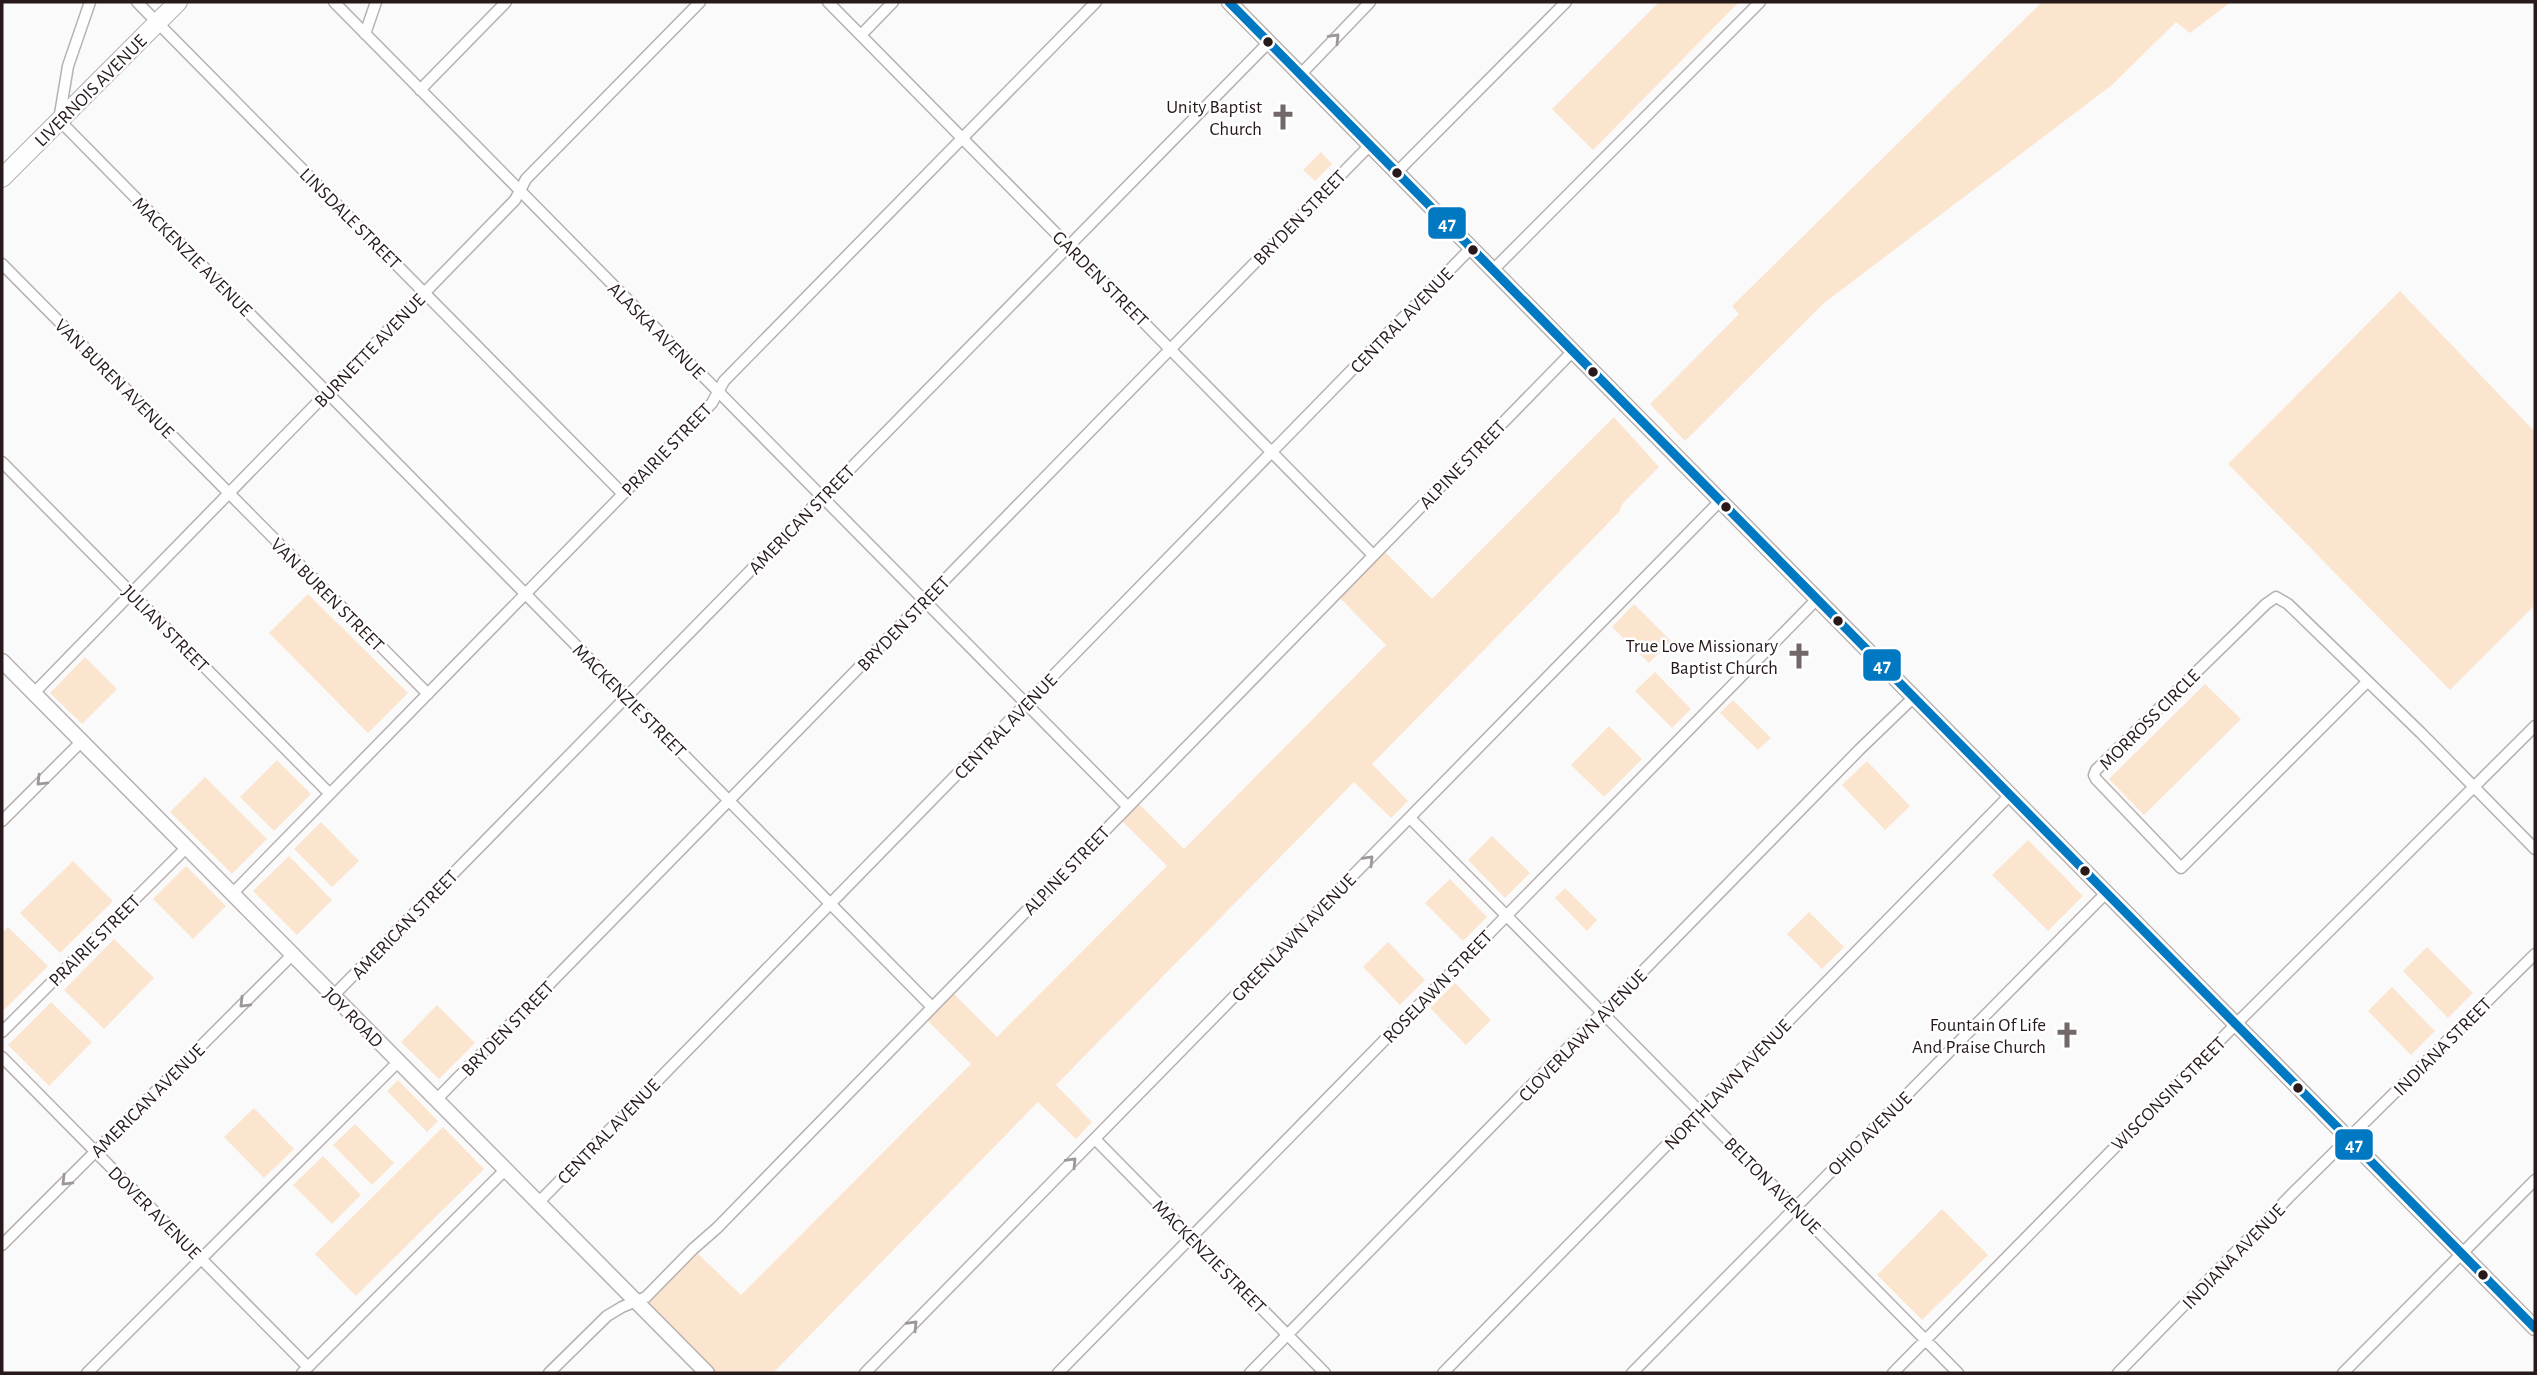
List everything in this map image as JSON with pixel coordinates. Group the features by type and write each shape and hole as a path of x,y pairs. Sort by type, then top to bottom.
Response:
{"main road":[{"name":"LIVERNOIS AVENUE","path":"2,178 178,2"}],"street":[{"path":"59,120 68,66 90,2"},
{"name":"LINSDALE STREET","path":"137,2 623,494"},
{"name":"ALASKA AVENUE","path":"334,2 1128,807"},
{"path":"365,34 376,2"},
{"path":"420,90 506,2"},
{"name":"BURNETTE AVENUE","path":"33,694 515,200 526,179 700,2"},
{"name":"GARDEN STREET","path":"828,2 1373,555"},
{"path":"861,35 893,2"},
{"name":"PRAIRIE STREET","path":"232,894 712,403 724,381 1096,2"},
{"path":"1229,2 2535,1328"},
{"path":"1300,75 1370,2"},
{"path":"1397,172 1566,2"},
{"path":"1493,270 1760,2"},
{"name":"AMERICAN STREET","path":"333,996 1269,42"},
{"name":"MACKENZIE AVENUE","path":"59,120 327,393"},
{"name":"BRYDEN STREET","path":"436,1100 1370,145"},
{"name":"CENTRAL AVENUE","path":"538,1203 1471,248"},
{"name":"VAN BUREN AVENUE","path":"2,264 229,493"},
{"name":"ALPINE STREET","path":"549,1373 607,1316 634,1300 646,1297 717,1228 1573,351"},
{"name":"MACKENZIE STREET","path":"327,393 932,1007"},
{"name":"JULIAN STREET","path":"2,462 330,794"},
{"name":"VAN BUREN STREET","path":"229,493 428,694"},
{"name":"GREENLAWN AVENUE","path":"865,1373 1720,501"},
{"name":"MORROSS CIRCLE","path":"2367,682 2181,868 2094,775 2096,770 2276,597 2288,604 2421,733 2535,849"},
{"name":"ROSELAWN STREET","path":"1058,1373 1817,599"},
{"name":"JOY ROAD","path":"2,662 707,1373"},
{"name":"CLOVERLAWN AVENUE","path":"1250,1373 1914,697"},
{"name":"WISCONSIN STREET","path":"1893,1373 2236,1024 2535,726"},
{"path":"2,821 81,742"},
{"name":"NORTHLAWN AVENUE","path":"1443,1373 2010,795"},
{"name":"BELTON AVENUE","path":"1410,818 1958,1373"},
{"name":"PRAIRIE STREET","path":"2,1032 186,848"},
{"name":"OHIO AVENUE","path":"1632,1373 2106,892"},
{"name":"INDIANA STREET","path":"2349,1139 2535,954"},
{"name":"AMERICAN AVENUE","path":"2,1245 292,955"},
{"name":"DOVER AVENUE","path":"2,1057 201,1259 305,1370"},
{"path":"87,1373 398,1062"},
{"name":"MACKENZIE STREET","path":"1095,1139 1325,1373"},
{"name":"INDIANA AVENUE","path":"2118,1373 2349,1139"},
{"path":"305,1370 505,1170"},
{"path":"2343,1373 2535,1180"}],"shaded area":[{"path":"1659,2 1739,2 1593,150 1552,109"},
{"path":"2042,2 2231,2 2190,33 2176,22 2112,85 1824,303 1685,441 1650,404 1739,314 1732,306"},
{"path":"1321,152 1332,164 1315,181 1303,170"},
{"path":"2400,291 2535,432 2535,605 2450,690 2228,464"},
{"path":"1614,417 1659,467 1623,503 1619,512 1372,764 1408,801 1391,818 1354,782 1056,1085 1092,1122 1076,1139 1038,1102 773,1373 707,1373 639,1305 693,1249 741,1295 971,1064 927,1020 953,993 997,1037 1167,866 1122,821 1139,804 1184,849 1386,645 1340,598 1385,552 1432,599"},
{"path":"308,594 408,693 368,733 269,633"},
{"path":"1634,604 1671,641 1649,663 1612,627"},
{"path":"85,657 117,689 82,724 50,693"},
{"path":"1655,672 1691,709 1672,728 1635,691"},
{"path":"2205,684 2241,719 2144,815 2109,779"},
{"path":"1733,700 1771,738 1758,750 1720,713"},
{"path":"1609,726 1642,759 1604,797 1571,765"},
{"path":"277,760 311,794 274,831 240,797"},
{"path":"1867,761 1910,806 1885,830 1842,785"},
{"path":"205,777 267,839 232,874 170,812"},
{"path":"321,822 359,861 332,887 294,849"},
{"path":"1492,836 1530,873 1505,898 1468,860"},
{"path":"2028,840 2083,896 2048,931 1992,875"},
{"path":"289,856 332,900 297,935 253,891"},
{"path":"73,861 113,901 60,953 20,913"},
{"path":"186,866 226,906 193,939 153,899"},
{"path":"1450,879 1487,917 1463,941 1425,903"},
{"path":"1565,888 1597,920 1587,931 1555,898"},
{"path":"1809,912 1844,947 1822,969 1787,934"},
{"path":"8,927 48,966 4,1010 2,933"},
{"path":"114,939 154,978 104,1029 64,990"},
{"path":"1388,942 1425,980 1400,1005 1363,967"},
{"path":"2427,947 2473,993 2448,1018 2403,971"},
{"path":"1455,983 1491,1020 1466,1045 1430,1008"},
{"path":"2392,987 2435,1031 2411,1055 2368,1011"},
{"path":"51,1002 92,1042 49,1086 8,1045"},
{"path":"437,1005 475,1043 439,1079 401,1042"},
{"path":"398,1080 438,1121 427,1132 387,1091"},
{"path":"254,1108 294,1149 264,1178 224,1137"},
{"path":"355,1124 394,1163 372,1185 333,1145"},
{"path":"443,1127 484,1169 356,1296 315,1254"},
{"path":"323,1156 361,1195 332,1224 293,1185"},
{"path":"1942,1209 1988,1255 1922,1320 1877,1275"}],"transit line":[{"name":"47","path":"1229,2 2535,1328"}],"place":[{"name":"Unity Baptist Church","path":"1283,117"},
{"name":"True Love Missionary Baptist Church","path":"1799,656"},
{"name":"Fountain Of Life And Praise Church","path":"2067,1035"}]}
